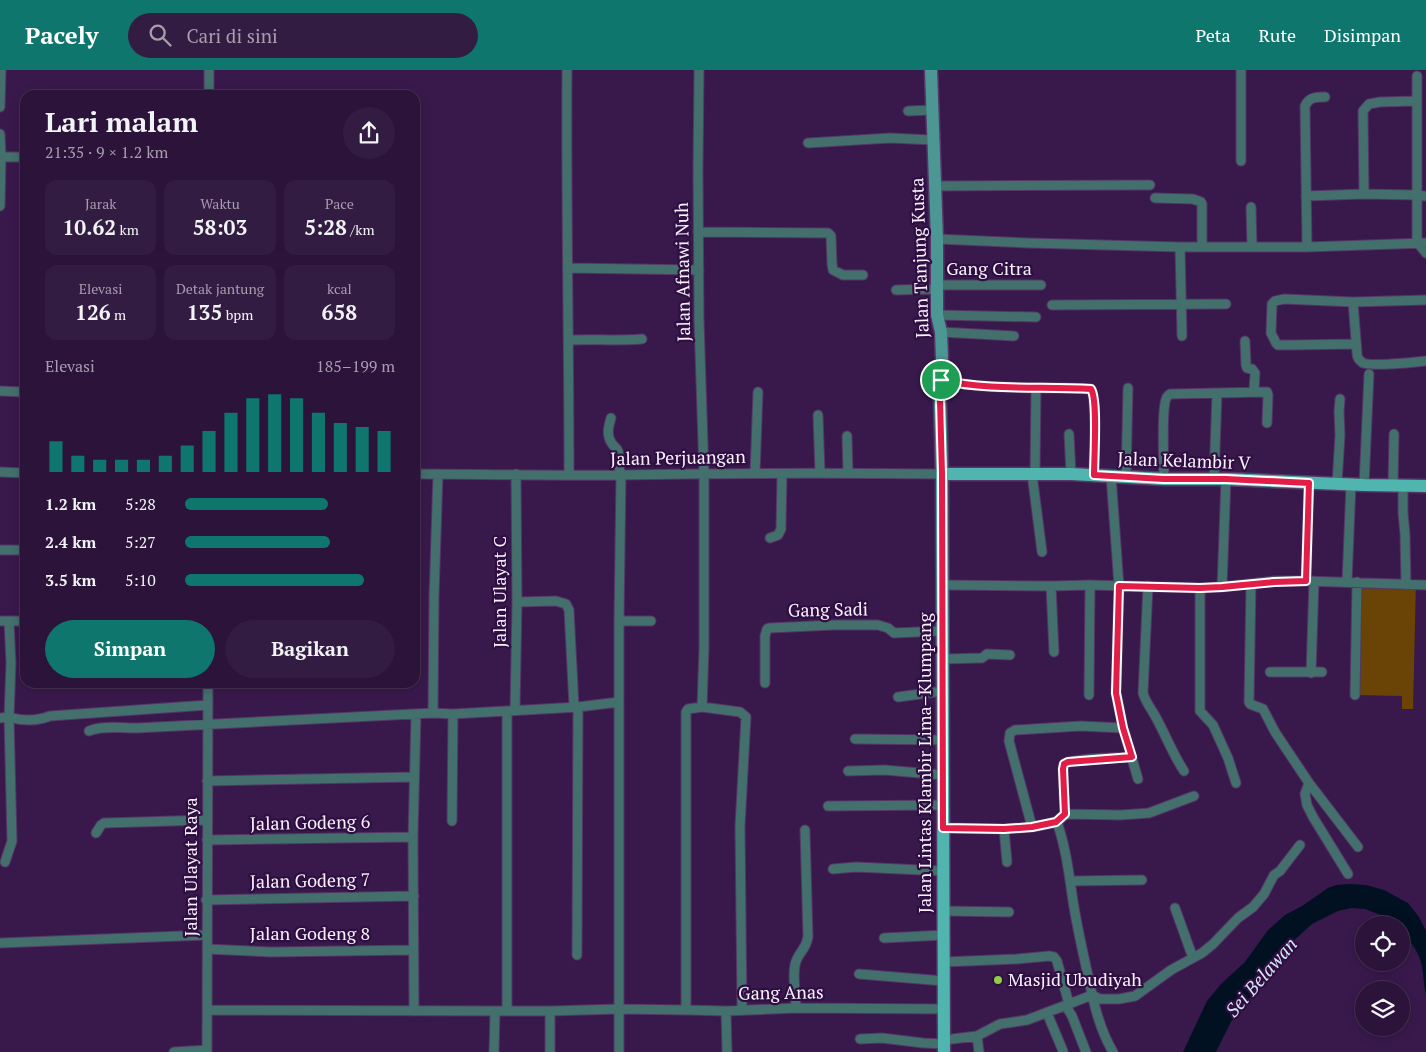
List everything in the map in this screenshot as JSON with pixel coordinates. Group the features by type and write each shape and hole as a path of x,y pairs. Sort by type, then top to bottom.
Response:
{"main road":[{"name":"Jalan Kelambir V","path":"942,474 1070,474 1164,479 1426,486"},
{"name":"Jalan Lintas Klambir Lima–Klumpang","path":"942,474 944,1045"}],"street":[{"path":"0,107 1,70"},
{"path":"209,70 209,90"},
{"path":"566,70 569,475"},
{"name":"Jalan Afnawi Nuh","path":"700,70 698,232 704,474 702,707"},
{"name":"Jalan Tanjung Kusta","path":"931,70 937,239 937,315 941,332 942,474"},
{"path":"1241,70 1241,161"},
{"path":"1418,76 1417,100 1422,242 1426,253"},
{"path":"1307,247 1305,106 1307,101 1315,97 1325,97"},
{"path":"1364,194 1363,111 1370,104 1417,100"},
{"path":"908,111 932,110"},
{"path":"0,134 0,206"},
{"path":"808,143 890,138 933,140"},
{"path":"1,157 20,157"},
{"path":"935,186 1150,185"},
{"path":"1306,196 1421,195"},
{"path":"1155,198 1193,199 1201,202 1202,247"},
{"path":"1251,207 1252,247"},
{"path":"698,232 828,233 831,236 833,270 842,275 863,275"},
{"path":"937,239 1029,244 1180,247 1307,247 1422,242"},
{"path":"1180,247 1182,336"},
{"path":"568,268 699,270"},
{"name":"Gang Citra","path":"896,290 937,287 1041,285"},
{"path":"1356,344 1278,345 1273,340 1271,333 1272,304 1275,301 1284,299 1354,302 1426,300"},
{"path":"1354,302 1357,358 1360,361 1370,364 1426,361"},
{"path":"1052,305 1226,304"},
{"path":"937,315 1036,317"},
{"path":"941,332 1014,336"},
{"path":"569,340 642,339"},
{"path":"1245,341 1246,365 1247,368 1252,369 1255,373 1254,391"},
{"path":"1355,695 1352,582 1357,485 1369,374"},
{"path":"941,380 959,384 1093,390 1094,475"},
{"path":"1036,388 1033,474 1042,552"},
{"path":"1126,477 1128,388"},
{"path":"0,391 20,392"},
{"path":"754,473 758,392"},
{"path":"1164,479 1164,425 1166,397 1170,394 1267,392 1267,423"},
{"path":"1217,393 1222,587"},
{"path":"1337,484 1340,399"},
{"path":"818,415 820,473"},
{"path":"611,418 608,434 609,440 618,452 618,468 621,475 619,1052"},
{"path":"1069,434 1070,474"},
{"path":"1394,434 1398,485 1406,534 1406,585"},
{"path":"847,436 848,473"},
{"path":"0,472 20,473"},
{"name":"Jalan Perjuangan","path":"420,474 942,474"},
{"path":"433,713 438,474"},
{"name":"Jalan Ulayat C","path":"507,1010 511,710 517,602 516,474"},
{"path":"770,538 778,535 781,529 782,474"},
{"path":"1110,476 1119,586 1116,693 1123,728 1138,779"},
{"path":"1309,483 1311,673"},
{"path":"0,550 20,550"},
{"path":"942,585 1090,585 1200,588 1310,581 1426,585"},
{"path":"1251,584 1249,702 1263,709 1275,732 1309,783 1358,847"},
{"path":"1089,695 1090,585"},
{"path":"1051,586 1054,652"},
{"path":"1148,586 1144,699 1184,771"},
{"path":"1200,588 1200,711 1213,725 1228,758 1236,783"},
{"path":"517,602 556,601 566,604 569,610 576,706 577,955"},
{"path":"5,862 12,841 4,717 11,663 4,621 20,621"},
{"path":"619,621 651,621"},
{"name":"Gang Sadi","path":"765,683 765,636 769,628 878,625 888,628 894,634 942,631"},
{"path":"943,659 982,658 986,654 1010,655"},
{"path":"1270,672 1322,672"},
{"name":"Jalan Ulayat Raya","path":"207,1051 208,688"},
{"path":"898,697 943,691"},
{"path":"89,731 100,728 137,728 433,713 454,714 619,702"},
{"path":"4,717 35,720 50,716 208,704"},
{"path":"686,1010 686,712 688,709 702,707 740,712 746,717 740,826 742,1010"},
{"path":"414,1011 413,837 416,714"},
{"path":"452,821 454,714"},
{"path":"1032,827 1011,748 1010,733 1022,729 1081,726 1123,728"},
{"path":"856,739 943,740"},
{"path":"1065,814 1064,764 1068,762 1132,757"},
{"path":"848,771 885,770 943,775"},
{"path":"207,781 414,777"},
{"path":"1309,783 1305,794 1307,805 1348,874"},
{"path":"943,828 1004,829 1032,827 1056,822 1065,814 1121,815 1149,813 1194,796"},
{"path":"828,806 943,805"},
{"path":"96,833 104,823 207,820"},
{"path":"1056,822 1062,838 1071,881 1092,995 1106,1038 1113,1052"},
{"path":"1004,829 1007,862"},
{"path":"796,1008 796,960 806,946 808,938 805,830"},
{"name":"Jalan Godeng 6","path":"207,840 413,837"},
{"path":"860,1039 882,1038 944,1045 977,1036 1000,1024 1021,1022 1092,995 1100,998 1120,999 1135,996 1171,970 1213,944 1238,918 1253,907 1264,894 1274,875 1280,871 1300,845"},
{"path":"833,869 944,871"},
{"path":"1071,881 1142,880"},
{"name":"Jalan Godeng 7","path":"206,900 414,896"},
{"path":"1175,908 1193,958"},
{"path":"944,911 1009,912"},
{"path":"0,943 207,935"},
{"path":"884,938 944,936"},
{"name":"Jalan Godeng 8","path":"208,949 271,952 413,950"},
{"path":"944,962 1054,957 1057,961 1068,1005 1086,1052"},
{"path":"859,974 944,981"},
{"name":"Gang Anas","path":"208,1010 550,1011 619,1009 726,1011 796,1008 944,1009"},
{"path":"494,1052 495,1011"},
{"path":"550,1011 550,1052"},
{"path":"726,1011 727,1052"},
{"path":"1047,1013 1063,1051"},
{"path":"977,1036 979,1052"},
{"path":"174,1052 207,1051"}],"shaded area":[{"path":"1359,579 1416,580 1413,709 1402,709 1402,696 1356,695"}],"water":[{"name":"Sei Belawan","path":"1336,885 1366,885 1384,890 1408,903 1419,917 1426,931 1426,995 1420,959 1410,941 1410,916 1383,916 1365,909 1352,908 1338,911 1312,924 1281,952 1234,1006 1205,1052 1183,1052 1207,1001 1221,984 1245,962 1268,930 1285,915"}],"waterway":[{"name":"Sei Belawan","path":"1207,1052 1224,1018 1236,1001 1261,975 1276,954"}],"place":[{"name":"Masjid Ubudiyah","path":"998,980"}],"route":[{"path":"941,380 959,384 1091,389 1094,392 1094,475 1309,483 1306,581 1200,588 1119,586 1116,693 1123,728 1132,757 1068,762 1064,764 1065,814 1056,822 1032,827 1004,829 943,828 941,380"}]}
